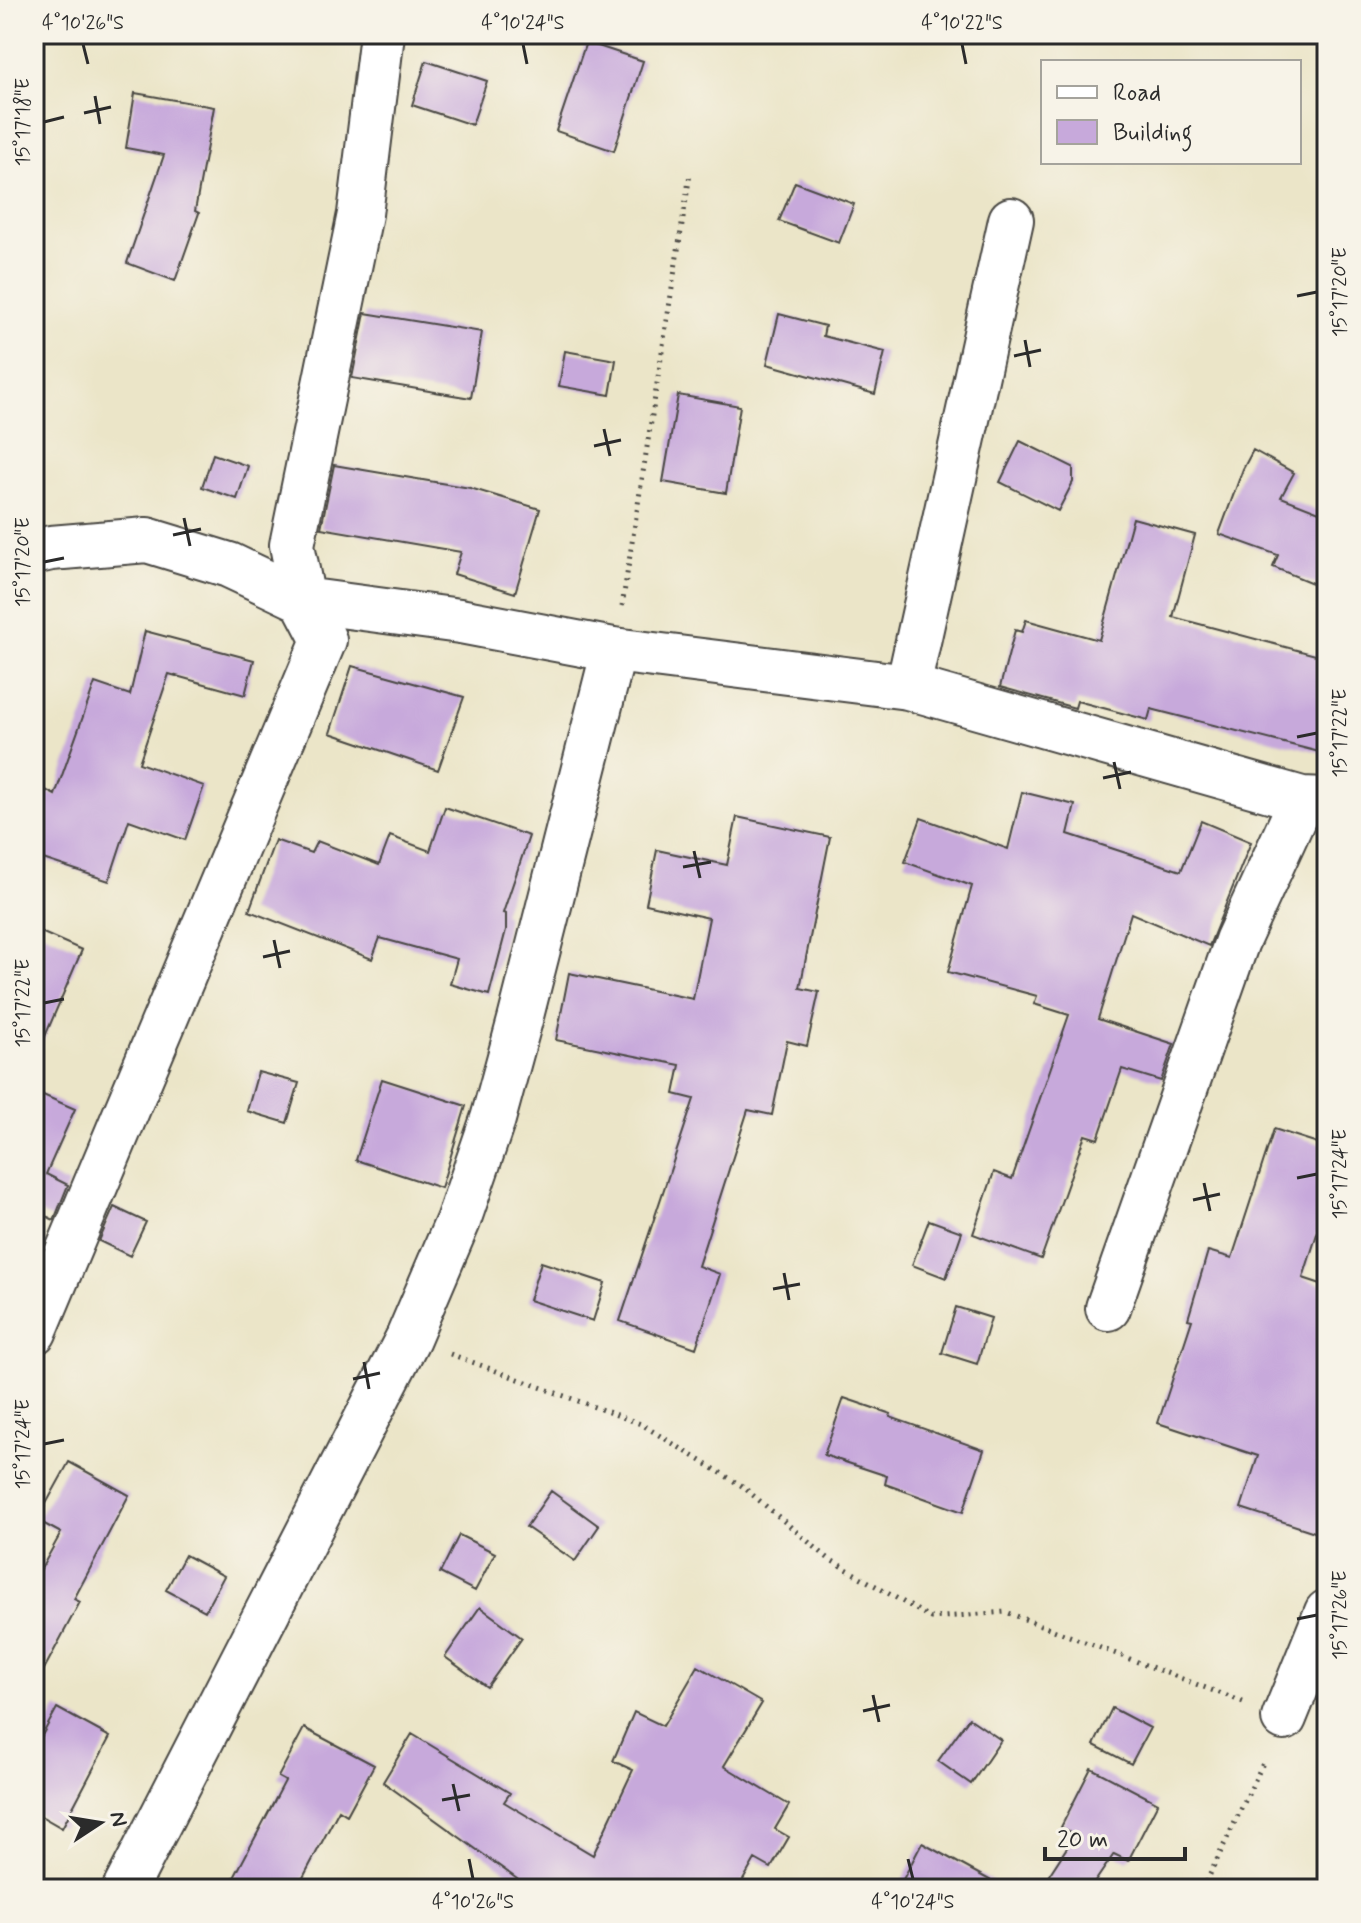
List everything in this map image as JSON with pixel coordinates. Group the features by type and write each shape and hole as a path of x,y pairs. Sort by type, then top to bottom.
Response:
{"street":[{"path":"34,1332 324,640 303,600 292,545 360,214 382,34"},
{"path":"908,687 1011,220"},
{"path":"34,552 147,540 229,565 303,600 460,621 614,650 908,687 1315,799 1237,941 1108,1308"},
{"path":"125,1889 408,1338 458,1221 493,1119 614,650"},
{"path":"1284,1718 1327,1612"}],"path":[{"path":"614,650 690,174"},
{"path":"408,1338 641,1424 742,1486 829,1559 931,1618 1006,1612 1284,1718 1203,1889"}],"building":[{"path":"586,42 643,61 614,151 556,131"},
{"path":"426,61 487,81 472,125 412,105"},
{"path":"135,93 214,107 195,211 199,213 175,281 127,263 164,155 126,148"},
{"path":"795,182 854,204 839,243 779,221"},
{"path":"365,313 482,332 471,398 352,378"},
{"path":"779,314 825,326 823,336 885,352 875,394 767,364"},
{"path":"565,351 616,360 610,395 559,386"},
{"path":"678,395 740,406 726,493 663,482"},
{"path":"1020,441 1073,467 1073,482 1058,511 1000,482"},
{"path":"1253,450 1294,473 1281,497 1327,515 1327,589 1273,567 1278,555 1219,534"},
{"path":"213,454 248,466 237,499 202,487"},
{"path":"334,465 470,488 540,509 515,593 454,574 461,552 321,528"},
{"path":"1133,518 1195,535 1173,617 1327,658 1327,754 1151,709 1148,720 1077,701 1075,708 1000,687 1015,630 1022,632 1026,620 1099,640"},
{"path":"145,631 254,660 245,695 169,674 139,763 204,786 185,840 129,820 109,881 34,856 34,784 55,795 95,683 130,695"},
{"path":"352,666 464,697 438,770 330,733"},
{"path":"1022,792 1075,805 1068,834 1181,871 1201,821 1251,842 1209,946 1131,913 1098,1019 1174,1044 1161,1081 1122,1069 1098,1139 1085,1135 1041,1259 973,1234 994,1172 1012,1179 1069,1015 1034,1004 1037,996 948,972 972,886 905,862 921,818 1008,849"},
{"path":"445,807 529,836 503,913 506,914 506,930 489,995 450,984 457,959 380,938 372,959 249,911 275,840 311,853 317,841 379,865 390,836 430,851"},
{"path":"737,817 830,837 800,988 819,992 807,1046 787,1041 772,1115 748,1110 698,1266 720,1274 696,1348 620,1321 694,1099 674,1094 680,1065 556,1040 569,973 693,999 709,918 646,904 657,850 727,865"},
{"path":"34,929 82,950 34,1062"},
{"path":"258,1072 299,1083 287,1123 247,1111"},
{"path":"382,1079 466,1106 441,1188 356,1160"},
{"path":"34,1091 75,1109 46,1174 68,1185 54,1220 34,1210"},
{"path":"1274,1129 1327,1146 1327,1202 1303,1278 1327,1286 1327,1536 1241,1508 1258,1456 1158,1423 1192,1320 1188,1319 1208,1251 1232,1258"},
{"path":"114,1207 146,1222 130,1256 99,1241"},
{"path":"929,1220 962,1232 946,1278 912,1265"},
{"path":"541,1262 605,1283 593,1321 529,1300"},
{"path":"956,1307 991,1318 977,1364 942,1353"},
{"path":"844,1398 984,1450 963,1512 885,1484 887,1476 824,1455"},
{"path":"69,1462 129,1495 74,1599 80,1602 34,1688 34,1577 61,1533 37,1520"},
{"path":"551,1491 599,1526 575,1561 526,1527"},
{"path":"459,1535 495,1553 475,1591 440,1573"},
{"path":"185,1555 224,1576 205,1611 166,1590"},
{"path":"480,1607 522,1638 487,1687 445,1657"},
{"path":"698,1666 762,1703 724,1766 789,1805 775,1829 789,1837 771,1868 755,1859 738,1889 531,1889 383,1782 412,1734 510,1793 504,1802 593,1855 633,1770 613,1761 634,1712 663,1726"},
{"path":"57,1708 110,1737 62,1828 34,1812 34,1750"},
{"path":"1112,1708 1150,1728 1131,1764 1094,1745"},
{"path":"969,1718 1001,1740 971,1784 938,1761"},
{"path":"304,1728 374,1765 347,1815 339,1810 297,1889 228,1889 285,1781 278,1777"},
{"path":"1091,1768 1158,1803 1128,1861 1114,1854 1090,1889 1040,1889 1075,1835 1061,1827"},
{"path":"922,1843 1006,1889 898,1889"}]}
